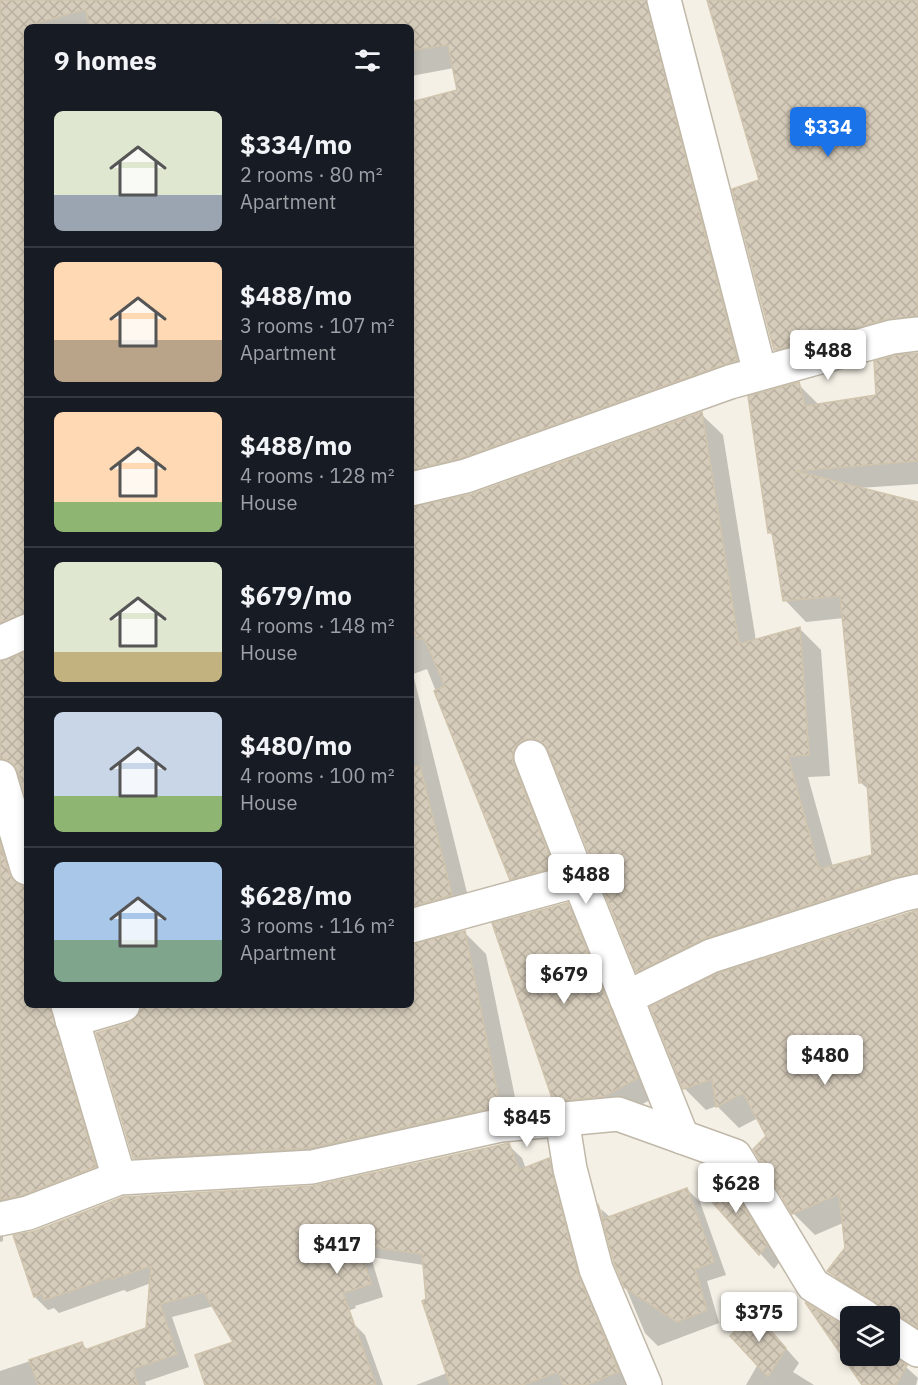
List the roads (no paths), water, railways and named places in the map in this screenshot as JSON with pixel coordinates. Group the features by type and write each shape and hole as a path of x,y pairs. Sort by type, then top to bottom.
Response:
{"street":[{"path":"664,0 760,373"},
{"path":"414,488 466,476 730,381 892,337 918,334"},
{"path":"0,643 24,632"},
{"path":"531,757 682,1137"},
{"path":"0,777 24,858"},
{"path":"414,925 579,880"},
{"path":"626,998 711,957 918,891"},
{"path":"100,1008 70,1012 119,1178"},
{"path":"0,1219 28,1213 119,1178 312,1167 501,1125 618,1114 735,1156 813,1285 847,1306"},
{"path":"562,1119 570,1169 596,1269 645,1385"},
{"path":"900,1338 918,1350"}]}
